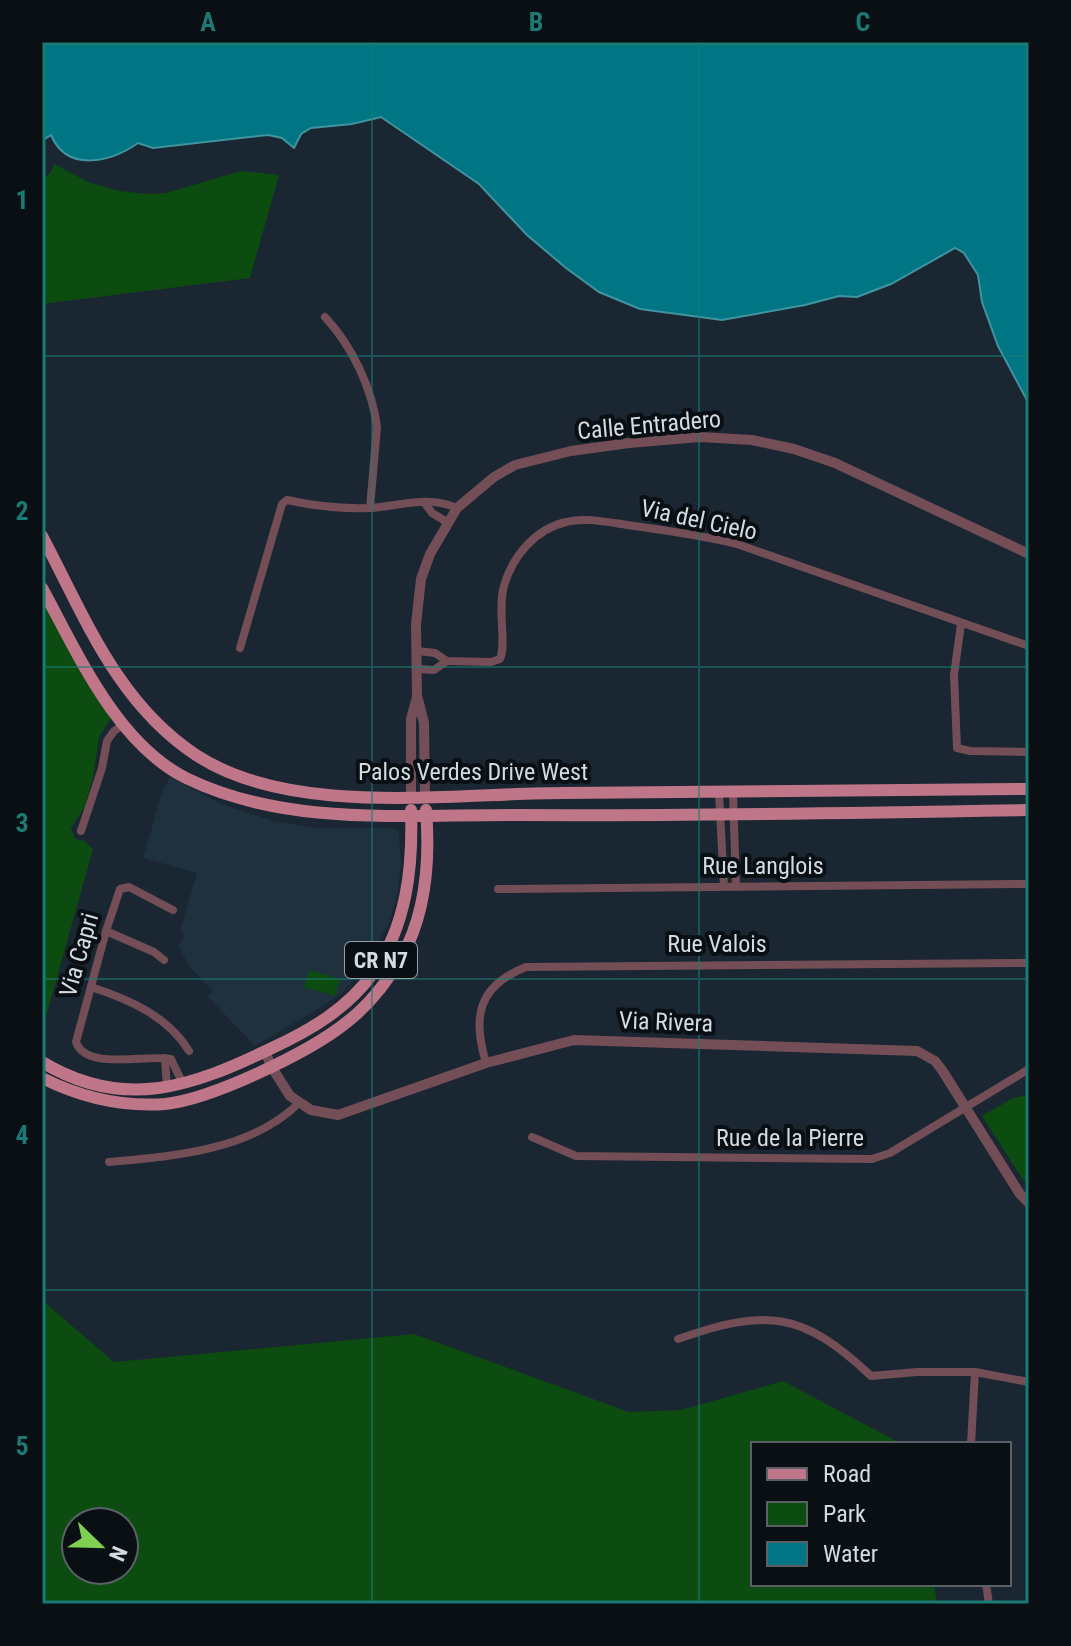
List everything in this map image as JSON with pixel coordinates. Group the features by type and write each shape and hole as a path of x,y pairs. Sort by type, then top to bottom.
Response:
{"main road":[{"name":"Palos Verdes Drive West","path":"42,536 121,682 142,710 181,744 227,772 275,788 322,795 411,797 1029,789"},
{"name":"Palos Verdes Drive West","path":"42,588 98,691 144,747 184,777 232,795 298,811 411,815 728,815 1029,810"},
{"name":"CR N7","path":"42,1062 56,1071 104,1087 141,1090 222,1072 307,1031 336,1011 370,977 387,950 402,913 409,870 411,797"},
{"name":"CR N7","path":"42,1078 92,1098 141,1104 191,1100 271,1066 340,1028 371,1001 387,980 403,955 413,930 425,880 425,797"},
{"path":"340,1028 344,1017 370,990 370,977"},
{"path":"141,1104 156,1101 175,1083"}],"street":[{"path":"325,317 334,326 358,367 375,414 377,427 370,508"},
{"name":"Calle Entradero","path":"417,697 417,602 430,554 457,508 494,477 534,459 629,443 700,437 739,438 794,449 835,463 1029,554"},
{"path":"240,648 282,504 287,500 317,506 370,508 409,501 442,501 457,508"},
{"path":"424,502 432,513 447,522"},
{"name":"Via del Cielo","path":"417,651 435,653 447,661 491,662 500,659 503,651 500,619 504,586 514,562 532,540 554,526 582,520 703,535 737,544 1029,646"},
{"path":"961,624 954,675 957,748 1029,752"},
{"name":"Via del Cielo","path":"418,669 434,670 447,661"},
{"path":"411,797 411,719 417,697"},
{"path":"417,697 424,723 425,797"},
{"path":"81,831 102,768 107,741 123,725"},
{"path":"726,793 736,887"},
{"path":"724,886 728,815 726,793"},
{"name":"Rue Langlois","path":"498,889 1029,884"},
{"name":"Via Capri","path":"165,1058 90,1057 79,1050 77,1035 120,889 125,886 173,910"},
{"path":"106,931 154,952 164,960"},
{"name":"Rue Valois","path":"486,1063 477,1028 483,1003 507,974 526,967 1029,963"},
{"path":"91,987 146,1010 183,1041 189,1051"},
{"name":"Via Rivera","path":"299,1103 326,1115 338,1115 486,1063 574,1040 917,1051 935,1061 1020,1194 1029,1203"},
{"path":"109,1162 201,1152 277,1123 299,1103 285,1089 265,1051"},
{"path":"165,1058 171,1059 175,1083"},
{"path":"165,1058 175,1083"},
{"name":"Rue de la Pierre","path":"532,1137 576,1156 872,1159 890,1153 1029,1069"},
{"path":"678,1339 722,1323 759,1318 784,1321 830,1340 871,1376 975,1372 1029,1382"},
{"path":"971,1442 975,1372"}],"shaded area":[{"path":"170,777 221,804 274,821 315,828 394,828 399,831 401,866 396,901 389,923 367,964 343,992 255,1046 208,997 213,991 189,966 178,945 185,935 180,931 197,873 143,858 162,792"}],"green space":[{"path":"54,164 88,182 120,191 147,194 166,193 241,171 279,175 250,278 42,304 42,180"},
{"path":"42,599 111,718 99,737 85,806 71,828 75,839 84,841 93,849 42,1031"},
{"path":"309,970 340,979 335,996 304,987"},
{"path":"1029,1095 1029,1189 982,1116 1013,1098"},
{"path":"42,1300 114,1362 414,1334 629,1412 681,1410 783,1381 898,1442 751,1442 751,1586 934,1586 937,1604 42,1604"}],"water":[{"path":"42,42 1029,42 1029,404 998,346 982,302 978,275 964,253 955,248 891,284 857,297 839,296 722,320 640,309 599,292 566,268 527,235 479,184 381,117 352,124 311,128 301,134 294,148 282,138 268,135 153,148 138,143 103,159 78,159 68,155 58,147 51,135 42,141"}]}
